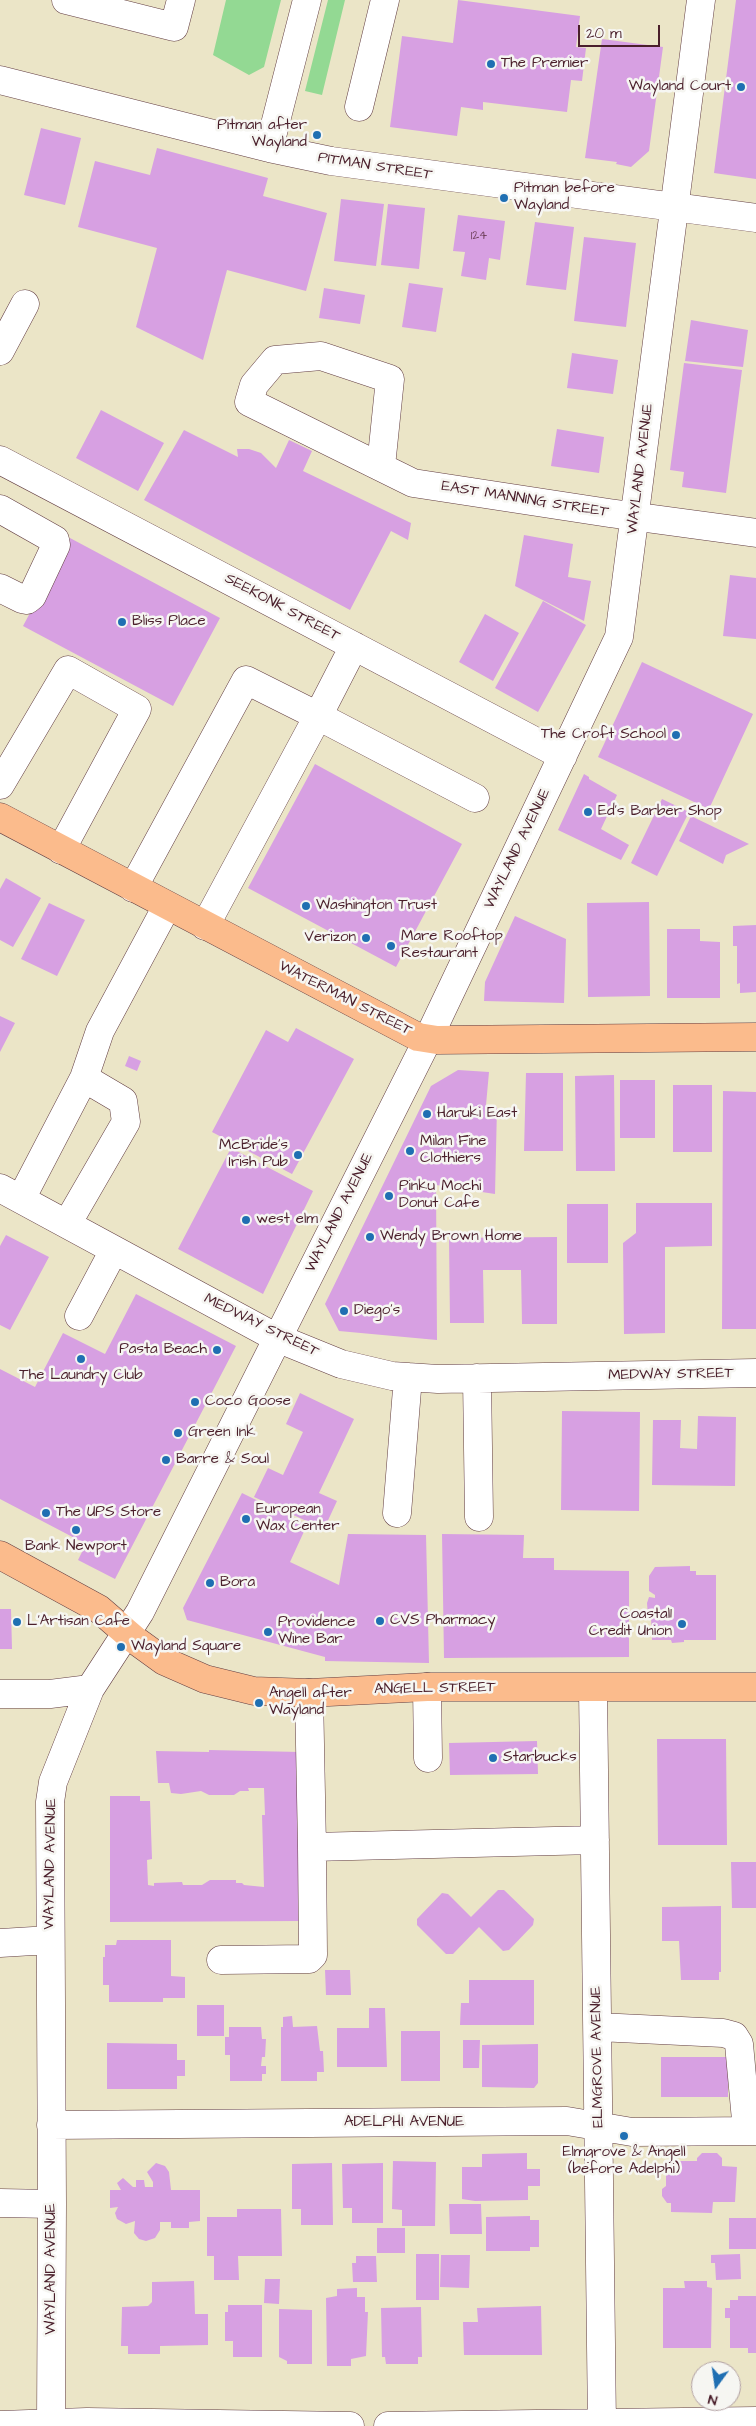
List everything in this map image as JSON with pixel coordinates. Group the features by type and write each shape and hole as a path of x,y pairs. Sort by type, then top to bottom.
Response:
{"main road":[{"name":"WATERMAN STREET","path":"0,817 401,1030 428,1039 756,1037"},
{"name":"ANGELL STREET","path":"0,1555 99,1609 164,1661 205,1679 254,1691 309,1693 428,1687 756,1687"}],"street":[{"path":"66,0 148,10 174,27 181,0"},
{"path":"269,148 308,0"},
{"path":"359,107 385,0"},
{"name":"WAYLAND AVENUE","path":"51,2424 50,1940 51,1796 53,1782 90,1689 128,1634 428,1039 619,637 702,0"},
{"name":"PITMAN STREET","path":"0,80 269,148 361,166 756,218"},
{"path":"0,351 25,304"},
{"name":"EAST MANNING STREET","path":"381,466 390,379 321,356 275,360 254,385 249,402 413,483 635,517 755,529"},
{"name":"SEEKONK STREET","path":"0,460 563,756"},
{"path":"0,510 55,540 56,545 32,596 27,600 22,600 0,588"},
{"path":"205,926 354,646"},
{"path":"0,785 68,670 137,709 61,850"},
{"path":"133,888 246,680 475,798"},
{"path":"10,1194 84,1078 100,1031 167,906"},
{"path":"67,1224 126,1122 123,1101 84,1078"},
{"name":"MEDWAY STREET","path":"10,1194 277,1338 341,1364 392,1376 408,1377 477,1378 756,1373"},
{"path":"79,1316 114,1250"},
{"path":"397,1513 408,1377"},
{"path":"477,1378 479,1517"},
{"path":"428,1687 428,1758"},
{"name":"ELMGROVE AVENUE","path":"593,1688 602,2424"},
{"path":"0,1694 50,1694 90,1689"},
{"path":"221,1960 309,1959 313,1955 309,1693"},
{"path":"312,1847 595,1840"},
{"path":"0,1942 50,1940"},
{"path":"598,2027 723,2033 734,2036 739,2044 752,2131"},
{"name":"ADELPHI AVENUE","path":"51,2125 567,2121 632,2132 752,2131"},
{"path":"0,2203 52,2204"},
{"path":"388,2426 756,2421"},
{"path":"0,2424 87,2422 350,2426"}],"green space":[{"path":"226,0 281,0 264,67 249,75 213,55"},
{"path":"328,0 345,0 322,95 305,91"}],"building":[{"name":"The Premier","path":"458,0 580,16 576,47 586,48 582,81 571,80 567,112 483,102 483,110 461,107 457,136 390,127 402,36 453,43"},
{"name":"Wayland Court","path":"736,0 756,0 756,179 714,173"},
{"path":"602,39 663,47 649,151 631,167 616,164 617,162 585,158"},
{"path":"41,128 81,138 65,205 24,195"},
{"path":"157,148 268,178 263,196 327,213 306,291 227,270 203,360 136,327 157,248 78,227 95,161 150,175"},
{"path":"341,199 384,204 376,266 334,261"},
{"path":"388,204 425,208 419,269 381,265"},
{"path":"458,215 505,221 500,260 489,258 486,280 461,276 465,252 453,251"},
{"path":"535,222 574,227 566,290 526,285"},
{"path":"584,237 636,243 626,327 574,321"},
{"path":"409,283 443,288 436,332 402,327"},
{"path":"324,288 365,295 360,324 319,318"},
{"path":"691,320 748,330 743,367 685,361"},
{"path":"572,353 618,360 613,394 567,388"},
{"path":"684,363 742,370 726,493 682,487 684,472 670,470"},
{"path":"101,410 164,443 138,491 76,458"},
{"path":"557,429 604,437 599,473 551,466"},
{"path":"184,430 238,457 237,449 249,449 261,453 276,468 289,440 312,451 303,471 411,523 408,540 391,531 350,610 144,500"},
{"path":"524,535 573,544 568,577 591,581 584,621 515,586"},
{"name":"Bliss Place","path":"70,538 220,618 173,706 23,626"},
{"path":"730,575 756,578 756,639 723,636"},
{"path":"543,601 586,625 538,712 495,688"},
{"path":"485,614 519,633 493,681 459,662"},
{"name":"The Croft School","path":"642,662 753,714 709,809 598,757"},
{"path":"315,764 462,844 396,967 248,888"},
{"name":"Ed's Barber Shop","path":"584,774 589,779 617,795 601,829 629,845 621,860 558,830"},
{"path":"662,799 689,812 657,876 631,863"},
{"path":"691,816 749,844 726,855 723,864 679,841"},
{"path":"6,878 41,898 13,947 0,940 0,889"},
{"path":"649,902 650,996 588,997 587,903"},
{"path":"49,903 85,920 57,976 21,959"},
{"path":"515,916 566,939 564,1003 484,1001 485,982"},
{"path":"756,925 756,992 740,993 740,983 737,984 737,946 733,946 733,926"},
{"path":"667,929 700,929 700,941 720,942 720,998 667,998"},
{"path":"0,1016 15,1023 0,1052"},
{"path":"296,1028 354,1059 292,1174 212,1132 266,1030 288,1042"},
{"path":"129,1056 141,1061 137,1071 125,1066"},
{"path":"458,1070 489,1072 486,1105 497,1107 495,1194 436,1185 437,1340 339,1331 325,1304 431,1086"},
{"path":"526,1073 563,1073 563,1151 524,1151"},
{"path":"614,1075 615,1171 576,1171 575,1076"},
{"path":"620,1080 655,1080 655,1138 620,1138"},
{"path":"673,1085 712,1085 712,1152 673,1152"},
{"path":"723,1091 756,1092 756,1329 722,1329"},
{"name":"west elm","path":"231,1148 313,1191 263,1294 178,1249"},
{"path":"636,1203 712,1203 712,1246 665,1247 665,1333 624,1334 623,1243 636,1233"},
{"path":"567,1204 608,1204 608,1263 567,1263"},
{"path":"6,1235 49,1257 10,1330 0,1325 0,1246"},
{"path":"557,1237 557,1324 522,1324 521,1270 483,1270 484,1323 450,1323 449,1238"},
{"path":"136,1294 236,1346 115,1579 78,1560 86,1544 0,1499 0,1369 35,1387 63,1333 105,1354"},
{"path":"300,1393 354,1419 319,1493 337,1501 324,1529 254,1497 268,1468 283,1475 303,1432 286,1424"},
{"path":"562,1411 640,1412 639,1511 561,1510"},
{"path":"698,1416 736,1417 735,1486 652,1485 653,1420 681,1420 680,1448 697,1449"},
{"path":"242,1493 307,1525 290,1562 339,1585 348,1534 426,1535 429,1663 325,1661 325,1657 187,1620 183,1608"},
{"path":"442,1534 524,1535 523,1558 554,1558 554,1570 629,1571 629,1657 444,1658"},
{"path":"690,1566 690,1571 696,1571 696,1575 716,1575 716,1640 684,1640 684,1642 672,1643 671,1640 652,1640 651,1616 648,1616 647,1603 649,1597 655,1598 655,1595 649,1591 649,1576 655,1567"},
{"path":"0,1609 11,1609 12,1649 0,1649"},
{"path":"657,1739 726,1739 727,1845 658,1845"},
{"name":"Starbucks","path":"537,1741 538,1774 450,1775 449,1743"},
{"path":"209,1750 300,1752 301,1921 110,1922 110,1796 140,1796 140,1801 150,1801 152,1859 147,1860 148,1885 154,1886 154,1883 182,1882 183,1885 202,1885 210,1880 236,1880 236,1883 244,1885 264,1887 262,1815 265,1815 264,1788 248,1788 249,1791 240,1791 234,1795 209,1795 201,1791 181,1794 171,1793 169,1783 158,1783 156,1751 209,1752"},
{"path":"731,1862 756,1862 756,1908 732,1908"},
{"path":"498,1890 504,1890 534,1919 533,1925 509,1950 503,1951 479,1927 453,1954 446,1954 417,1925 417,1919 442,1893 448,1894 471,1917"},
{"path":"721,1906 721,1972 719,1972 719,1980 681,1980 679,1941 662,1941 662,1907"},
{"path":"117,1940 171,1940 171,1976 185,1977 185,1998 163,1998 163,2002 109,2002 109,1985 103,1985 103,1957 105,1957 105,1945 116,1945"},
{"path":"325,1970 350,1970 351,1995 326,1995"},
{"path":"469,1980 534,1980 534,2025 460,2025 461,2003 469,2003"},
{"path":"197,2005 224,2005 224,2036 197,2036"},
{"path":"369,2008 385,2008 387,2067 337,2067 337,2028 369,2028"},
{"path":"292,2016 293,2027 317,2026 320,2051 323,2051 324,2072 317,2072 317,2081 281,2081 281,2027 283,2027 283,2017"},
{"path":"229,2027 261,2027 262,2039 266,2039 265,2057 262,2057 261,2066 266,2066 266,2074 262,2074 262,2081 230,2081 230,2055 225,2055 225,2037 229,2037"},
{"path":"401,2031 440,2031 440,2081 401,2081"},
{"path":"463,2040 480,2040 479,2068 463,2068"},
{"path":"107,2043 177,2044 177,2060 185,2060 185,2076 177,2076 177,2089 107,2089"},
{"path":"538,2044 538,2083 534,2088 482,2087 482,2045"},
{"path":"661,2057 728,2057 728,2097 661,2097"},
{"path":"527,2153 527,2169 540,2169 540,2186 528,2186 528,2200 475,2201 462,2199 462,2167 482,2167 482,2154"},
{"path":"702,2153 717,2153 722,2158 722,2166 737,2167 735,2202 713,2202 712,2213 671,2212 671,2203 667,2203 662,2196 662,2189 666,2186 666,2161 697,2161 697,2158"},
{"path":"393,2161 436,2162 435,2226 402,2226 402,2210 392,2209"},
{"path":"156,2163 165,2166 169,2172 171,2190 200,2190 200,2221 189,2222 189,2228 171,2228 171,2222 160,2222 160,2230 155,2238 146,2241 139,2239 134,2233 135,2221 126,2224 117,2219 115,2213 118,2207 110,2208 110,2190 121,2190 117,2183 123,2178 133,2187 136,2187 136,2180 144,2180 145,2187 153,2187 153,2182 147,2172"},
{"path":"332,2163 333,2225 301,2225 301,2209 292,2209 292,2164"},
{"path":"383,2163 383,2223 352,2223 352,2208 343,2208 342,2164"},
{"path":"449,2204 481,2204 482,2234 450,2234"},
{"path":"237,2209 281,2209 282,2256 238,2256 239,2280 214,2280 214,2256 207,2256 207,2217 237,2217"},
{"path":"530,2216 530,2220 539,2220 539,2247 530,2247 530,2251 486,2251 486,2217"},
{"path":"729,2218 756,2218 756,2249 729,2249"},
{"path":"377,2228 405,2228 405,2253 377,2253"},
{"path":"416,2254 439,2254 439,2300 416,2300"},
{"path":"740,2254 741,2279 716,2280 715,2263 711,2263 711,2255"},
{"path":"441,2255 470,2255 469,2288 440,2287"},
{"path":"356,2256 376,2256 377,2282 353,2282 352,2263 356,2263"},
{"path":"265,2279 280,2279 279,2304 264,2303"},
{"path":"194,2281 195,2314 208,2314 208,2345 160,2346 160,2354 128,2354 128,2346 121,2346 122,2307 148,2306 152,2302 152,2282"},
{"path":"684,2281 707,2281 707,2287 712,2288 711,2348 663,2348 663,2288 685,2288"},
{"path":"357,2288 357,2297 365,2297 365,2312 368,2312 366,2356 351,2359 351,2366 327,2366 326,2298 337,2296 337,2289"},
{"path":"738,2296 756,2296 756,2353 748,2353 748,2348 730,2348 730,2318 725,2318 725,2308 730,2308 730,2300 738,2300"},
{"path":"228,2305 262,2305 262,2357 233,2357 233,2341 225,2341 225,2312 228,2312"},
{"path":"541,2306 542,2355 464,2355 463,2322 478,2322 477,2308"},
{"path":"421,2307 422,2357 418,2357 418,2364 386,2364 385,2357 382,2357 381,2308"},
{"path":"279,2309 312,2310 312,2364 287,2364 287,2361 279,2357"}],"place":[{"name":"The Premier","path":"491,64"},
{"name":"Wayland Court","path":"741,87"},
{"name":"Pitman after Wayland","path":"317,135"},
{"name":"Pitman before Wayland","path":"504,198"},
{"name":"Bliss Place","path":"122,622"},
{"name":"The Croft School","path":"676,735"},
{"name":"Ed's Barber Shop","path":"588,812"},
{"name":"Washington Trust","path":"306,906"},
{"name":"Verizon","path":"366,938"},
{"name":"Mare Rooftop Restaurant","path":"391,946"},
{"name":"Haruki East","path":"427,1114"},
{"name":"Milan Fine Clothiers","path":"410,1151"},
{"name":"McBride's Irish Pub","path":"298,1155"},
{"name":"Pinku Mochi Donut Cafe","path":"389,1196"},
{"name":"west elm","path":"246,1220"},
{"name":"Wendy Brown Home","path":"370,1237"},
{"name":"Diego's","path":"344,1311"},
{"name":"Pasta Beach","path":"217,1350"},
{"name":"The Laundry Club","path":"81,1359"},
{"name":"Coco Goose","path":"195,1402"},
{"name":"Green Ink","path":"178,1433"},
{"name":"Barre & Soul","path":"166,1460"},
{"name":"The UPS Store","path":"46,1513"},
{"name":"European Wax Center","path":"246,1519"},
{"name":"Bank Newport","path":"76,1530"},
{"name":"Bora","path":"210,1583"},
{"name":"CVS Pharmacy","path":"380,1621"},
{"name":"L'Artisan Cafe","path":"17,1622"},
{"name":"Coastal1 Credit Union","path":"682,1624"},
{"name":"Providence Wine Bar","path":"268,1632"},
{"name":"Wayland Square","path":"121,1647"},
{"name":"Angell after Wayland","path":"259,1703"},
{"name":"Starbucks","path":"493,1758"},
{"name":"Elmgrove & Angell (before Adelphi)","path":"624,2136"}]}
